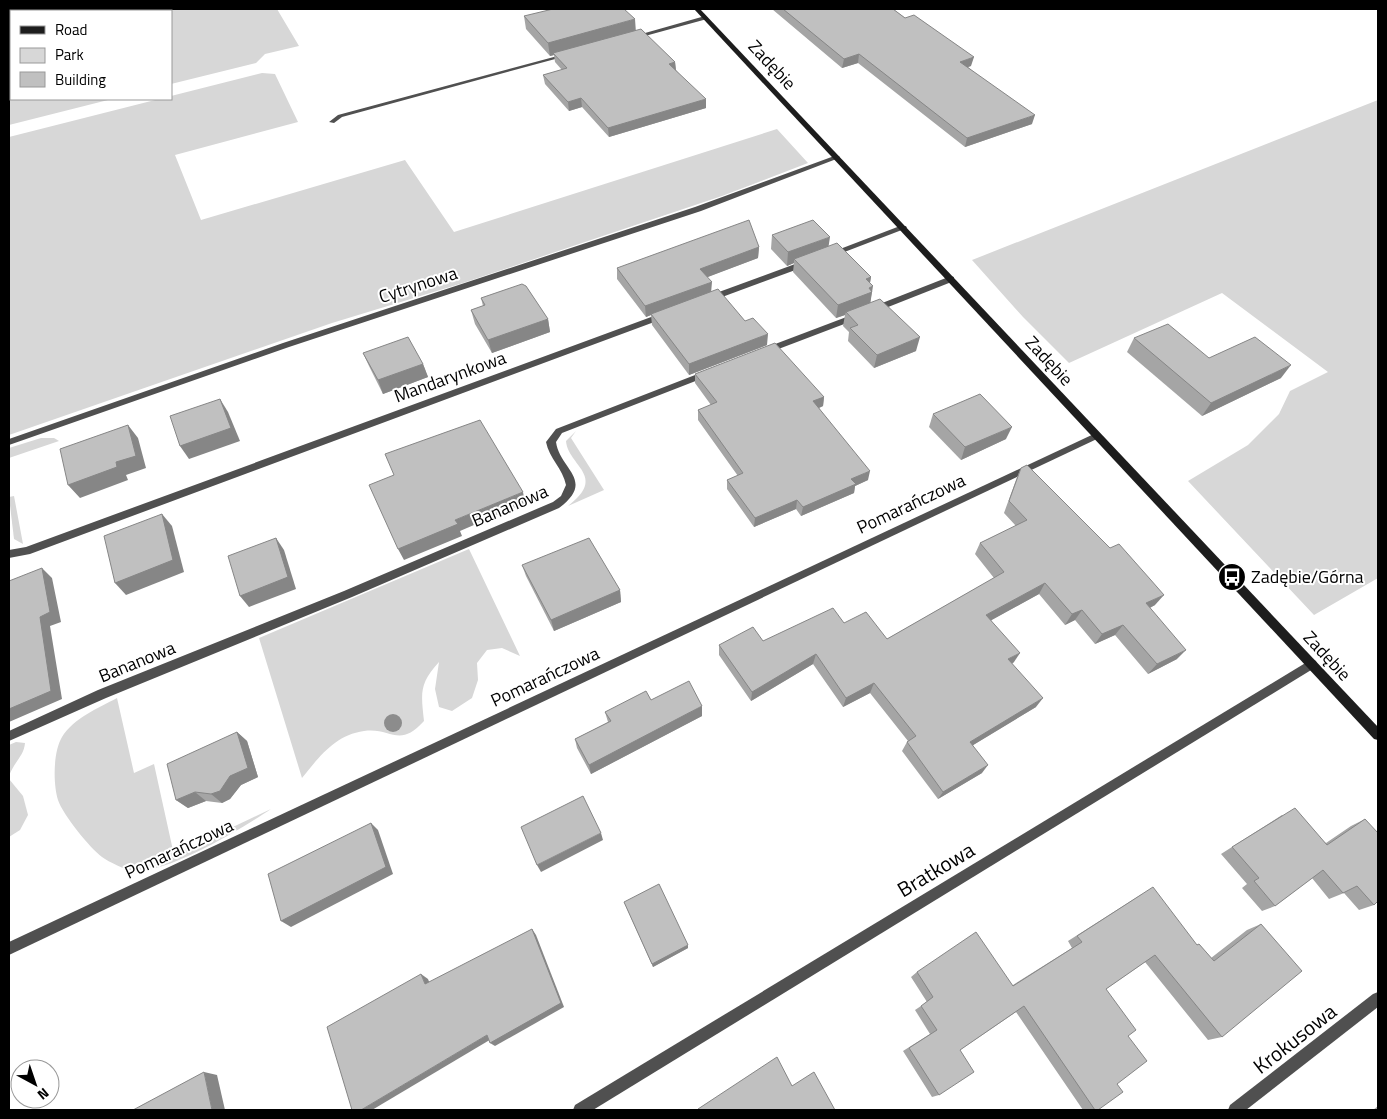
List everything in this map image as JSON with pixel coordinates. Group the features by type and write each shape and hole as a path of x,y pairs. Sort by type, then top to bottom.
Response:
{"street":[{"name":"Zadębie","path":"697,9 1378,736"},
{"path":"628,39 705,18"},
{"path":"332,122 340,116 571,54"},
{"name":"Cytrynowa","path":"9,442 286,345 698,209 837,158"},
{"path":"706,300 903,228"},
{"path":"759,354 951,279"},
{"name":"Mandarynkowa","path":"9,554 26,551 668,314"},
{"name":"Bananowa","path":"9,736 102,694 348,594 556,505 566,499 571,492 572,484 552,448 551,442 559,431 722,368"},
{"name":"Pomarańczowa","path":"9,949 1096,436"},
{"name":"Bratkowa","path":"580,1110 1312,664"},
{"name":"Krokusowa","path":"1236,1110 1378,999"}],"green space":[{"path":"277,9 299,46 265,54 256,63 172,84 172,10 62,10"},
{"path":"9,22 10,100 108,100 9,125"},
{"path":"262,73 275,74 298,122 175,155 201,220 405,160 454,232 777,129 808,163 722,196 463,283 332,323 9,435 9,137 155,100 172,100 172,96"},
{"path":"1378,100 1378,578 1314,615 1188,481 1248,445 1279,414 1290,391 1328,372 1222,293 1069,363 1023,317 972,260"},
{"path":"576,431 571,438 604,490 568,506 579,496 585,487 583,472 568,450 566,441"},
{"path":"41,438 54,438 59,441 9,458 9,448"},
{"path":"14,496 23,544 14,539 9,497"},
{"path":"469,549 520,656 502,648 487,650 477,663 478,680 472,698 452,711 439,707 435,689 439,662 425,683 422,696 424,721 415,729 408,734 401,735 364,731 344,737 328,748 302,778 259,638"},
{"path":"117,698 134,773 154,764 174,855 271,809 224,838 184,858 148,870 134,871 126,869 102,857 77,831 58,800 55,786 55,759 62,737 73,724"},
{"path":"16,742 25,743 21,755 9,776 9,745"},
{"path":"9,779 23,796 28,815 20,830 9,837"}],"building":[{"path":"553,9 624,9 635,19 548,43 524,16"},
{"path":"783,9 893,9 905,18 914,15 974,57 960,62 1035,115 967,138 859,54 844,59"},
{"path":"641,29 675,62 669,64 706,99 608,128 581,98 568,102 543,75 567,68 553,53"},
{"path":"749,220 759,247 700,269 712,282 645,306 617,268"},
{"path":"813,220 830,237 788,252 772,235"},
{"path":"837,243 871,277 866,279 873,286 869,288 872,292 838,305 794,259"},
{"path":"522,284 526,286 548,319 488,340 471,310 485,305 481,298"},
{"path":"718,289 745,321 753,318 768,334 689,364 651,314"},
{"path":"880,299 920,337 877,355 850,328 858,325 846,312"},
{"path":"1168,324 1209,358 1255,337 1291,365 1211,403 1134,338"},
{"path":"408,337 423,364 378,380 363,353"},
{"path":"775,343 824,397 813,401 870,471 851,479 856,484 803,507 797,500 755,518 727,480 743,473 698,410 717,402 695,374"},
{"path":"980,394 1012,427 965,447 933,414"},
{"path":"220,399 231,428 180,446 170,416"},
{"path":"480,420 523,492 455,520 458,524 398,549 369,485 394,475 385,454"},
{"path":"128,425 136,456 116,462 117,467 68,485 60,449"},
{"path":"1027,465 1110,548 1119,544 1164,595 1146,603 1186,650 1157,664 1123,625 1102,634 1082,610 1072,614 1045,583 986,615 1020,653 1008,659 1043,698 970,742 988,765 943,792 907,742 916,736 874,683 846,698 816,654 752,692 719,645 753,627 763,641 833,608 844,623 866,612 887,639 1004,572 980,543 1027,520 1009,501 1021,468"},
{"path":"162,514 173,560 115,583 104,536"},
{"path":"276,538 288,577 240,596 228,556"},
{"path":"589,538 620,590 551,620 522,565"},
{"path":"42,568 50,612 40,617 51,691 9,709 9,581"},
{"path":"689,681 702,706 589,765 575,739 611,721 605,712 646,691 651,700"},
{"path":"237,732 248,768 230,776 220,791 211,794 195,792 176,800 167,764"},
{"path":"583,796 601,833 537,865 521,827"},
{"path":"1295,808 1327,845 1365,819 1378,833 1378,901 1374,905 1357,886 1343,893 1323,870 1275,906 1254,881 1259,878 1232,847"},
{"path":"371,823 386,867 281,921 268,874"},
{"path":"659,884 688,945 652,964 624,902"},
{"path":"1153,887 1197,945 1199,944 1214,961 1261,924 1302,971 1222,1037 1155,955 1106,989 1136,1030 1128,1036 1147,1061 1117,1084 1123,1092 1098,1110 1095,1110 1024,1006 960,1050 974,1072 939,1095 909,1048 937,1030 921,1006 933,997 917,972 976,932 1013,986 1082,942 1077,936"},
{"path":"532,929 561,1003 490,1043 487,1035 361,1110 352,1110 327,1027 421,974 425,984"},
{"path":"777,1057 792,1086 814,1072 835,1110 698,1109"},
{"path":"204,1072 212,1110 133,1110"}],"place":[{"name":"Zadębie/Górna","path":"1232,577"}]}
